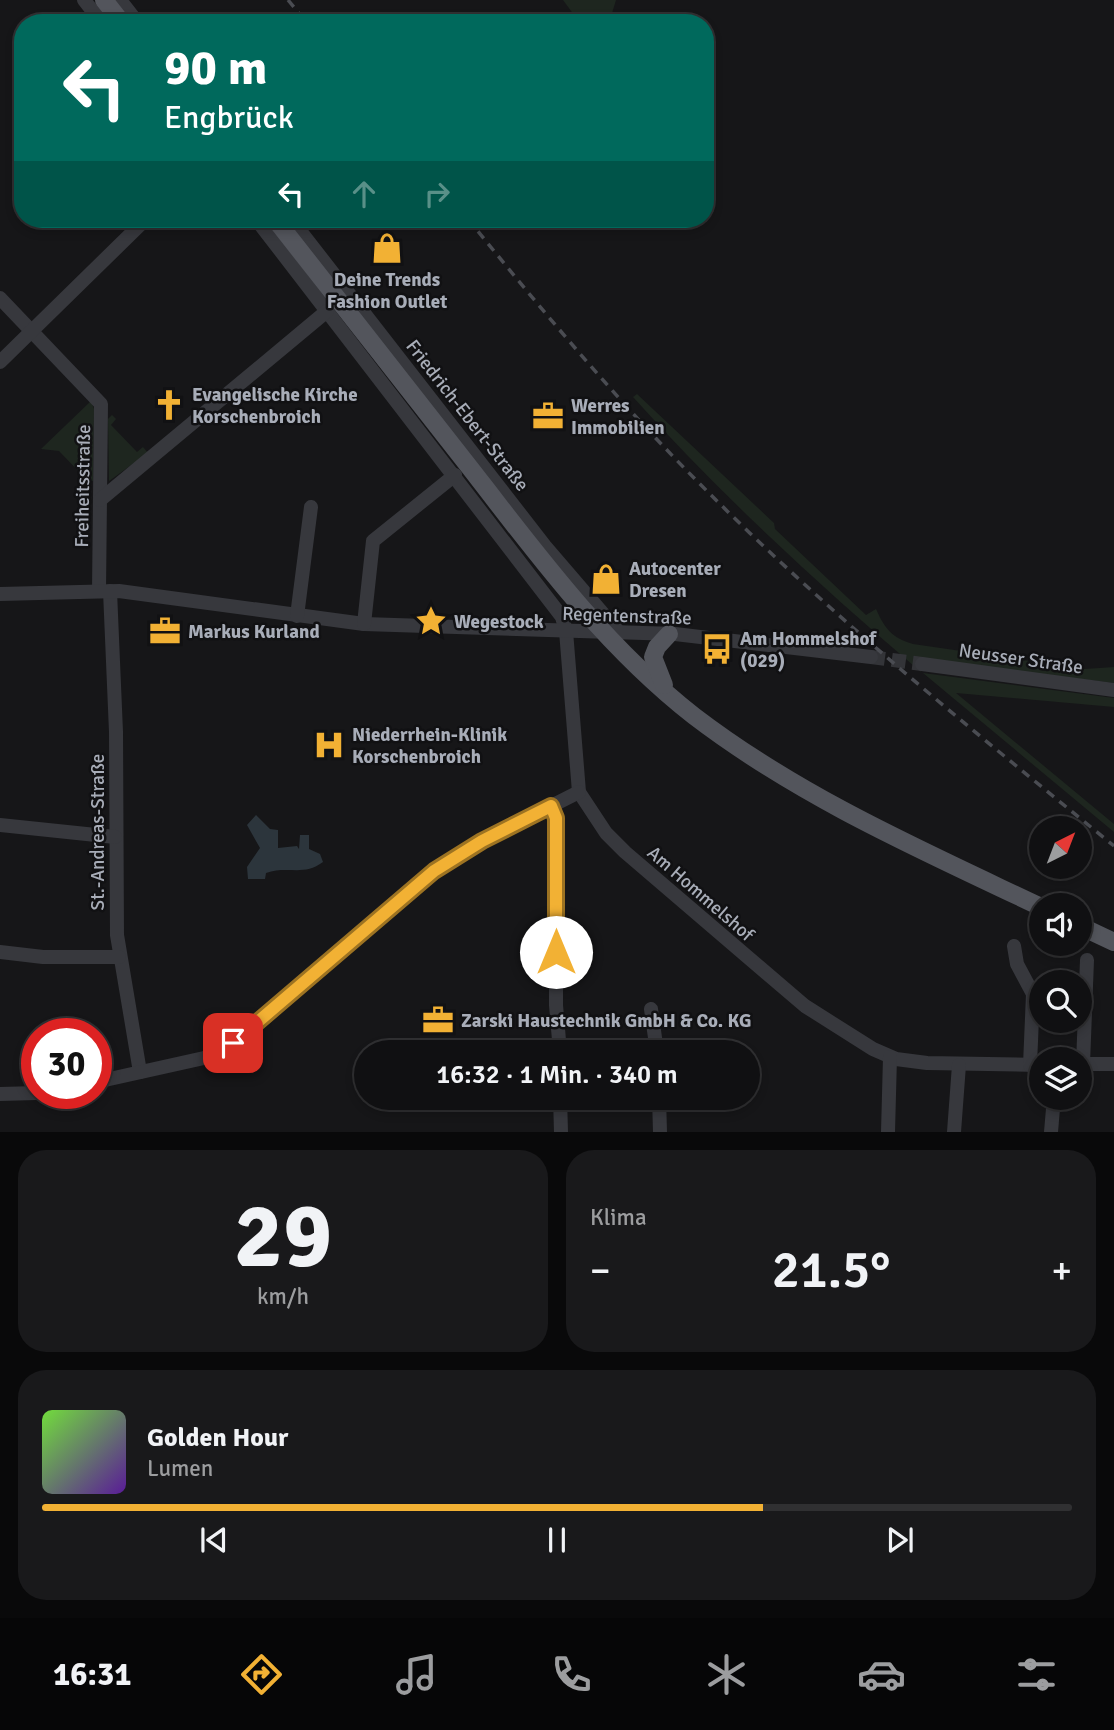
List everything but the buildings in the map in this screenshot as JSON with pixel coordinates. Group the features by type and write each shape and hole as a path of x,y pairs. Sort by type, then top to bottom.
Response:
{"main road":[{"path":"104,0 115,14"},
{"path":"282,228 538,556 672,696 738,748 813,795 1029,901"},
{"path":"669,634 655,650 653,661 672,696"},
{"path":"1092,932 1114,942"}],"street":[{"path":"84,0 95,14"},
{"path":"120,0 131,14"},
{"path":"0,362 137,228"},
{"path":"112,1078 204,1058 230,1046 434,871 482,841 579,792 566,631 561,615 263,228"},
{"name":"Friedrich-Ebert-Straße","path":"298,228 610,631"},
{"name":"Freiheitsstraße","path":"0,298 101,404 100,500 104,591"},
{"path":"100,500 327,311"},
{"path":"364,624 373,541 454,475"},
{"path":"297,616 312,507"},
{"name":"Regentenstraße","path":"0,594 104,591 364,624 669,634 871,657"},
{"name":"St.-Andreas-Straße","path":"104,591 116,732 115,836 119,957 140,1072"},
{"name":"Neusser Straße","path":"922,664 1114,690"},
{"name":"Am Hommelshof","path":"579,792 615,842 815,1014 891,1057 960,1065 1029,1065"},
{"path":"551,806 556,818 556,1005 559,1040"},
{"path":"0,825 115,836"},
{"name":"Am Hommelshof","path":"1014,946 1017,964 1032,993 1035,1047"},
{"path":"0,952 43,957 119,957"},
{"path":"1082,1047 1087,960"},
{"path":"651,1009 655,1040"},
{"path":"888,1132 891,1057"},
{"path":"1092,1064 1114,1063"},
{"path":"954,1132 960,1065"},
{"path":"0,1094 21,1093"},
{"path":"560,1110 561,1132"},
{"path":"659,1110 660,1132"},
{"path":"1051,1132 1053,1110"}],"shaded area":[{"path":"563,0 616,0 612,14 573,14"},
{"path":"637,394 774,523 775,529 866,615 876,609 894,636 913,644 1085,669 1114,667 1114,683 915,659 921,672 846,607 737,505 633,397"},
{"path":"91,401 94,409 93,481 87,480 59,451 41,449"},
{"path":"112,415 116,419 111,425 137,452 143,447 148,453 109,481 108,419"},
{"path":"923,673 1114,698 1114,707 956,693 1114,824 1114,832"},
{"path":"256,815 270,829 278,830 278,848 297,846 299,849 300,835 309,835 309,849 320,854 323,862 309,869 266,873 265,879 248,879 247,867 260,848 247,825"}],"tunnel":[{"path":"871,657 922,664"}],"railway":[{"path":"288,0 300,14"},
{"path":"475,228 616,395 679,463 760,543 908,676 1114,846"}],"place":[{"name":"Deine Trends Fashion Outlet","path":"387,248"},
{"name":"Evangelische Kirche Korschenbroich","path":"169,405"},
{"name":"Werres Immobilien","path":"548,416"},
{"name":"Autocenter Dresen","path":"606,579"},
{"name":"Wegestock","path":"431,621"},
{"name":"Markus Kurland","path":"165,631"},
{"name":"Am Hommelshof (029)","path":"717,649"},
{"name":"Niederrhein-Klinik Korschenbroich","path":"329,745"},
{"name":"Zarski Haustechnik GmbH & Co. KG","path":"438,1020"}],"route":[{"path":"233,1043 373,920 434,871 482,841 551,806 556,818 556,952"}]}
